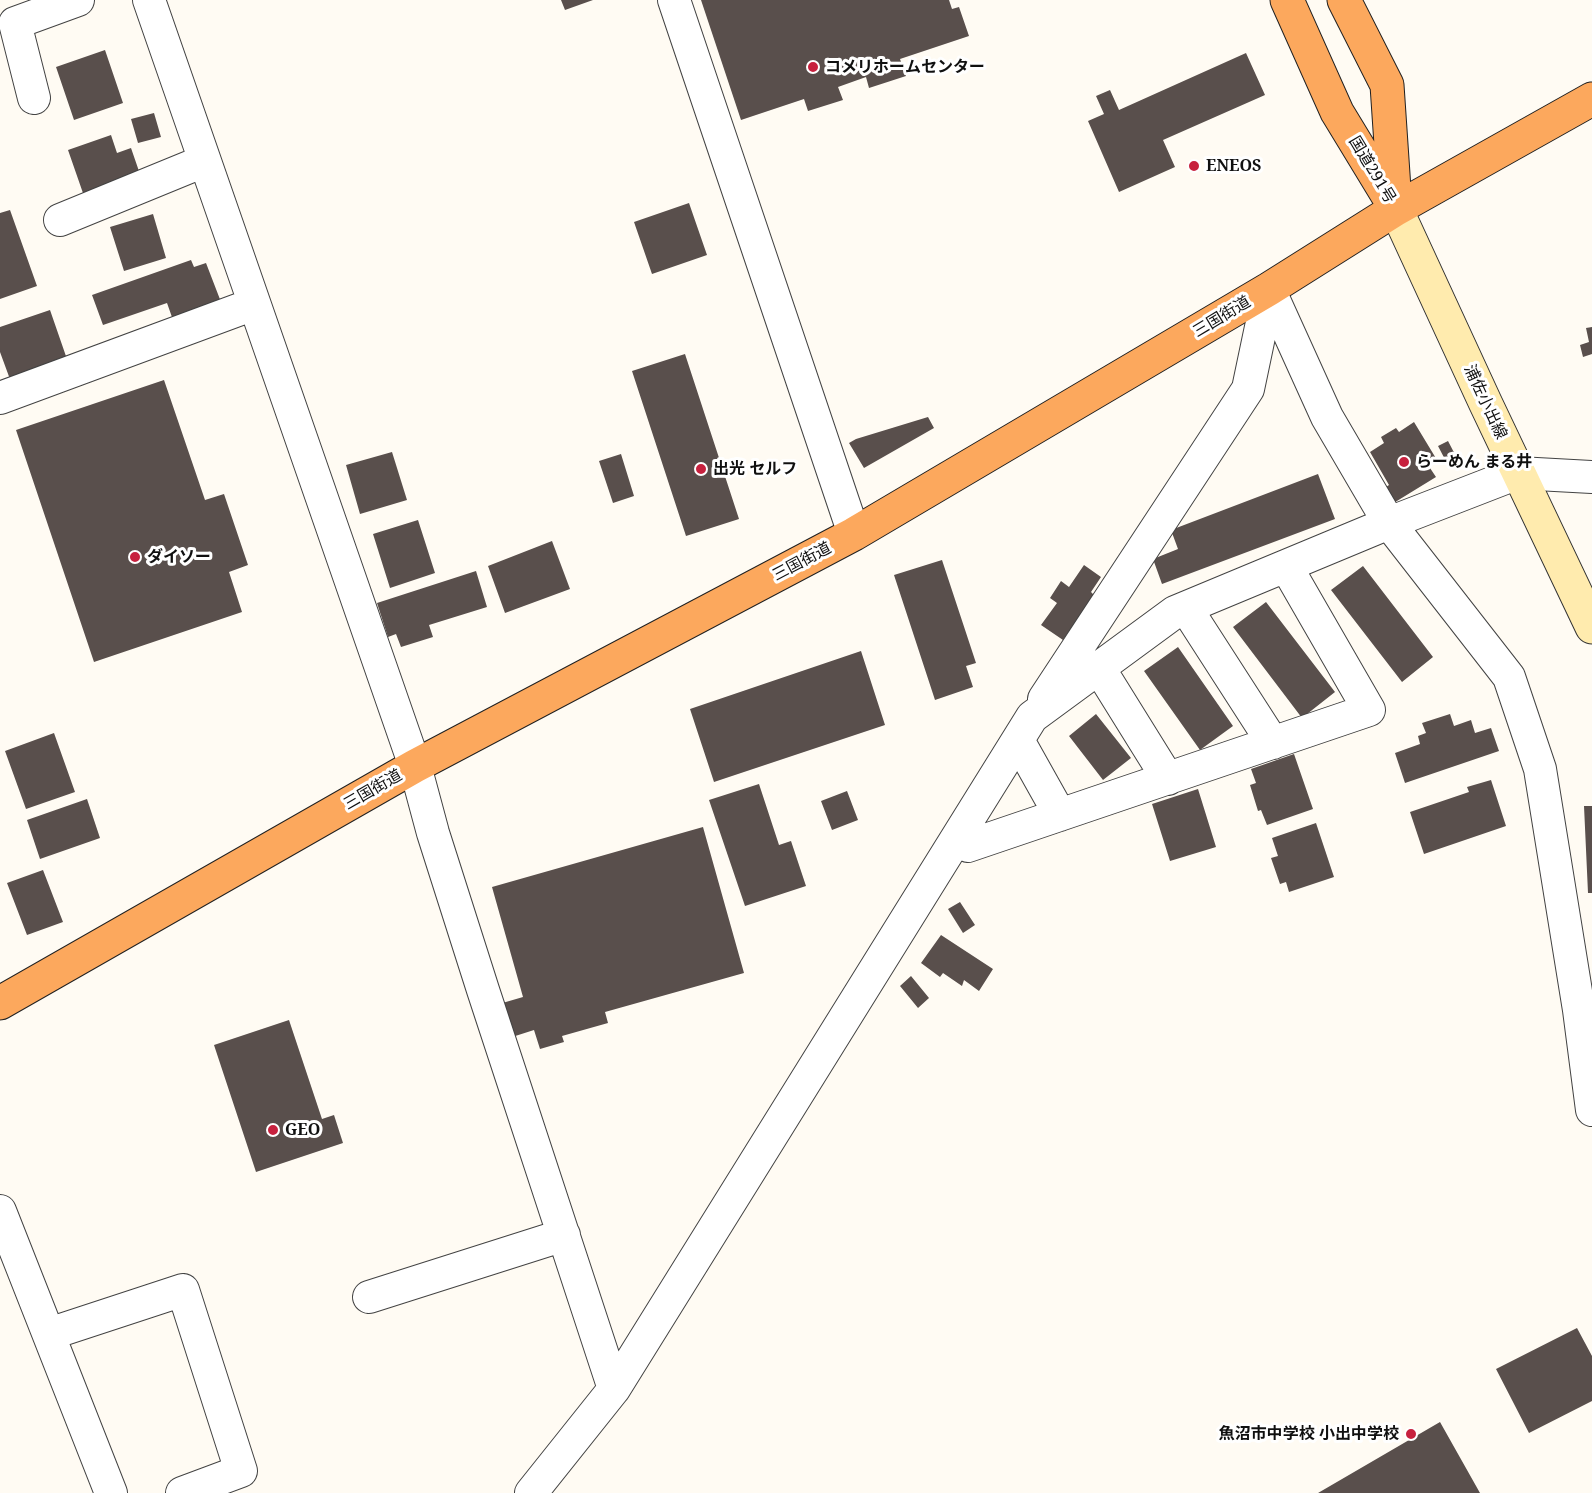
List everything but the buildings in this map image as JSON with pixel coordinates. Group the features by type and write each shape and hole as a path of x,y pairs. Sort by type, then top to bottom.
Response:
{"highway":[{"name":"国道291号","path":"1287,0 1337,112 1396,209"},
{"name":"国道291号","path":"1344,0 1387,85 1396,209"},
{"name":"三国街道","path":"0,1003 415,766 854,534 1269,289 1396,209 1592,99"}],"main road":[{"name":"浦佐小出線","path":"1396,209 1592,627"}],"street":[{"path":"34,98 15,23 78,0"},
{"path":"149,0 415,766 433,833 483,990 614,1389"},
{"path":"674,0 854,534"},
{"path":"60,220 204,161"},
{"path":"1269,289 1327,417 1389,524 1509,677 1540,769 1579,1010 1592,1110"},
{"path":"531,1493 614,1389 1025,729 1248,389 1269,289"},
{"path":"0,398 254,304"},
{"path":"1025,729 1099,668 1175,612 1518,473 1592,477"},
{"path":"968,846 1369,710 1286,566"},
{"path":"1186,608 1274,743"},
{"path":"1099,668 1168,778"},
{"path":"1025,729 1060,815"},
{"path":"0,1211 111,1493"},
{"path":"369,1297 564,1235"},
{"path":"49,1334 183,1290 241,1472 182,1493"}],"place":[{"name":"コメリホームセンター","path":"813,67"},
{"name":"ENEOS","path":"1194,166"},
{"name":"らーめん まる井","path":"1404,462"},
{"name":"出光 セルフ","path":"701,469"},
{"name":"ダイソー","path":"135,557"},
{"name":"GEO","path":"273,1130"},
{"name":"魚沼市中学校 小出中学校","path":"1411,1434"}]}
